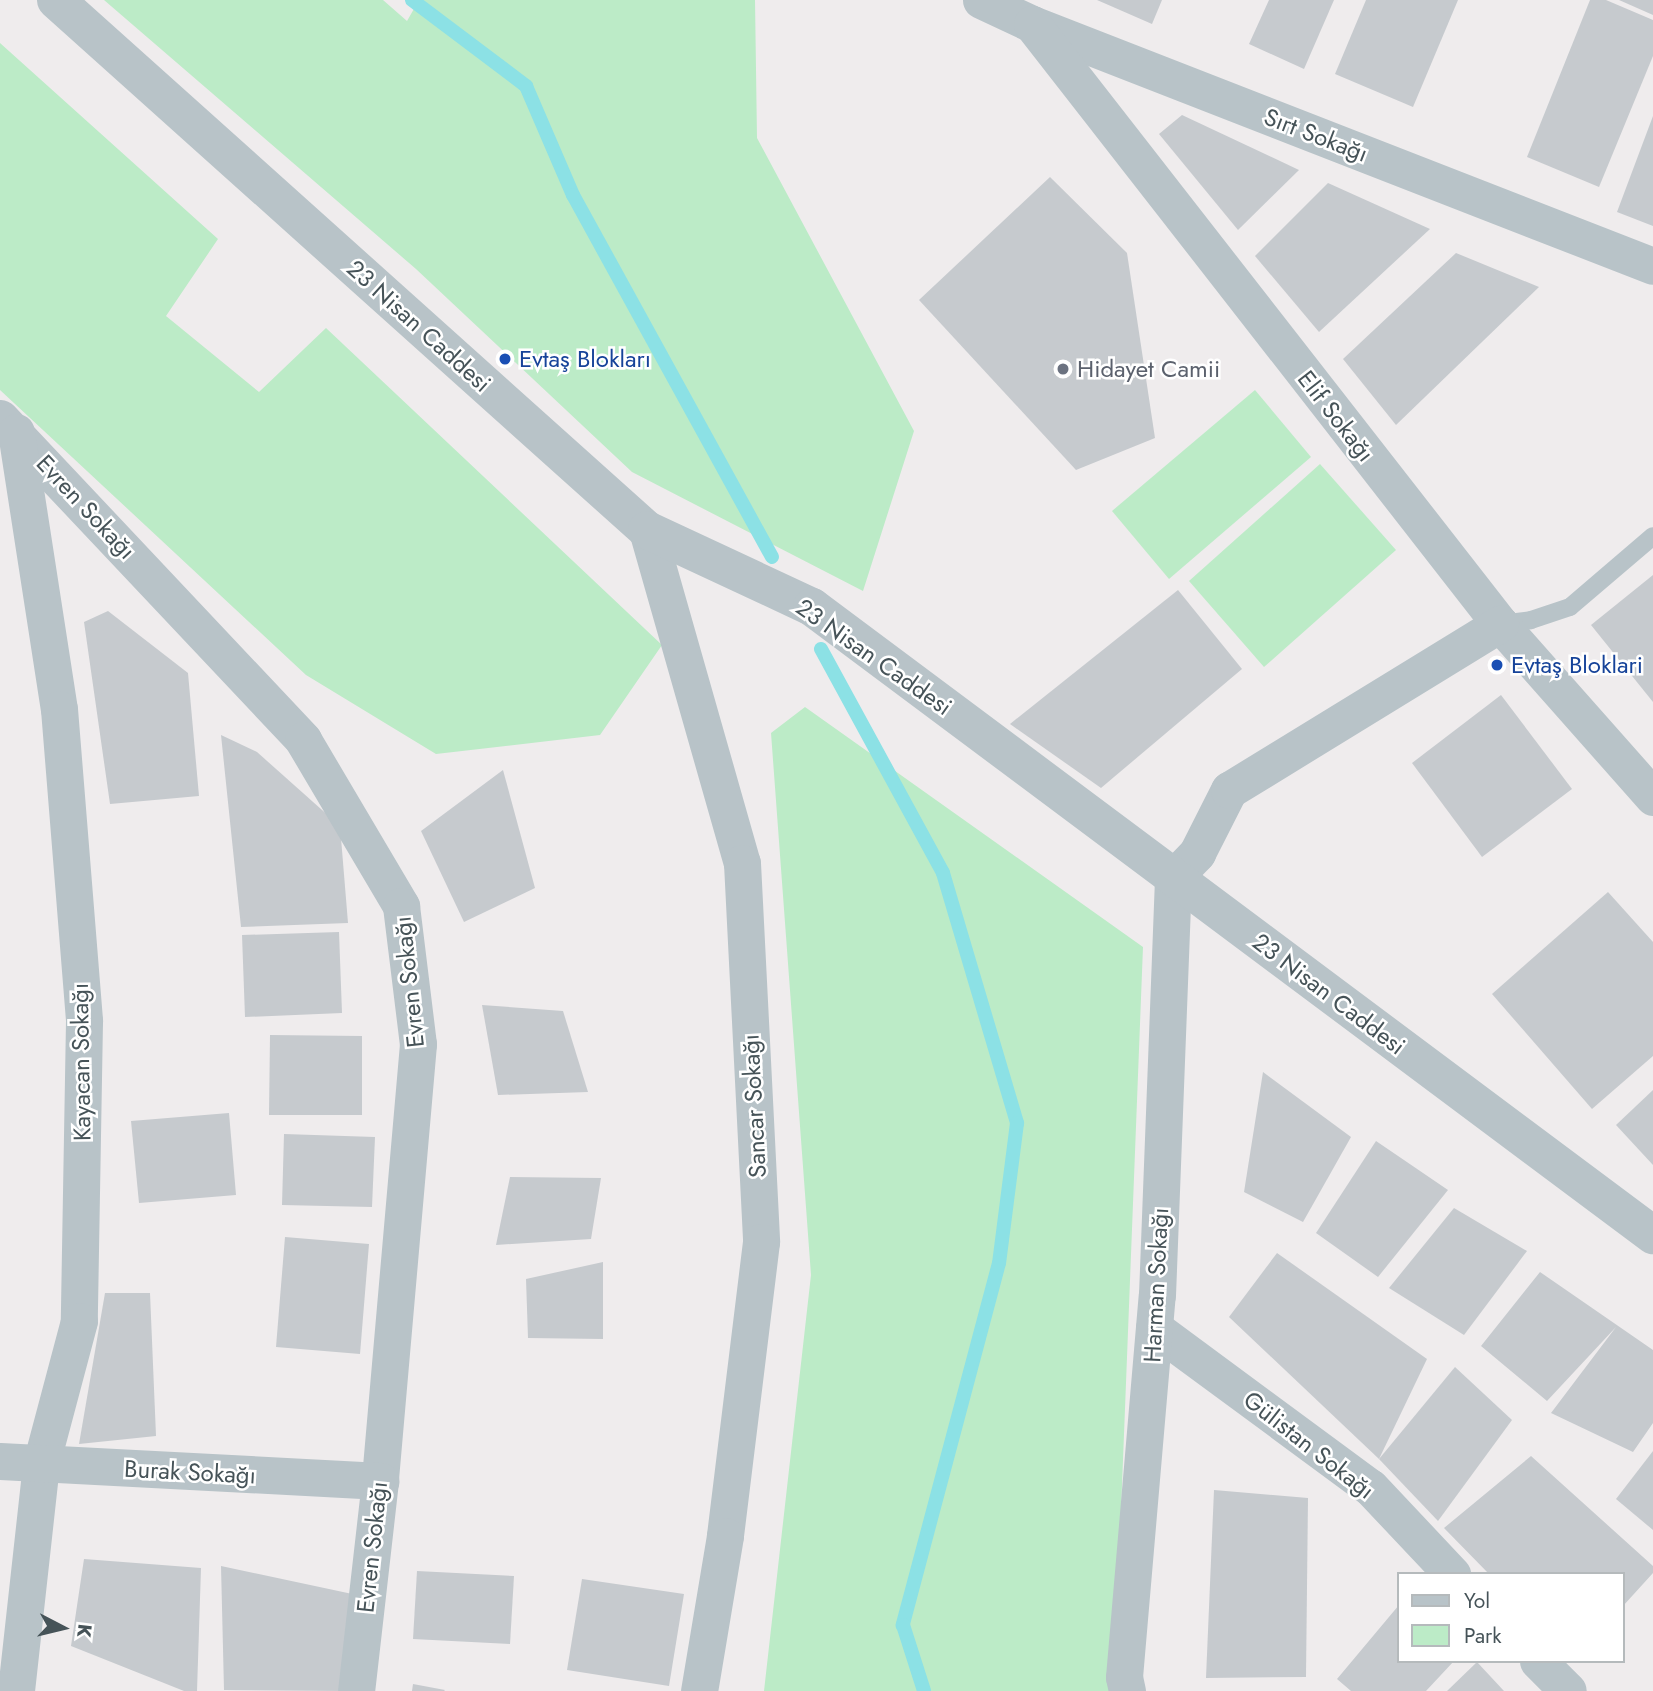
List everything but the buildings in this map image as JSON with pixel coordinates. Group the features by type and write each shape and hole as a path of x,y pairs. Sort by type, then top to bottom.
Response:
{"street":[{"name":"23 Nisan Caddesi","path":"56,0 647,530 812,607 1653,1235"},
{"name":"Sırt Sokağı","path":"981,0 1032,24 1653,266"},
{"name":"Elif Sokağı","path":"1032,24 1500,624 1653,797"},
{"name":"Kayacan Sokağı","path":"8,425 59,709 84,1021 79,1321 41,1464 16,1691"},
{"name":"Evren Sokağı","path":"8,425 303,740 401,906 418,1044 380,1481 356,1691"},
{"name":"Sancar Sokağı","path":"647,530 742,863 760,1228 725,1536 699,1691"},
{"path":"1173,878 1197,853 1229,790 1500,624"},
{"name":"Harman Sokağı","path":"1127,1691 1125,1677 1154,1328 1173,878"},
{"name":"Gülistan Sokağı","path":"1154,1328 1370,1488 1450,1572"},
{"name":"Burak Sokağı","path":"0,1461 380,1481"},
{"path":"1540,1663 1568,1691"}],"lane":[{"path":"1500,624 1531,621 1570,607 1653,536"}],"green space":[{"path":"104,0 383,0 407,21 419,0 755,0 757,138 914,431 863,591 632,472 416,269"},
{"path":"0,43 218,239 166,316 259,392 326,328 662,645 600,735 436,754 306,675 0,390"},
{"path":"1255,390 1311,457 1169,579 1112,511"},
{"path":"1320,464 1396,550 1264,667 1189,581"},
{"path":"805,707 1143,947 1114,1691 764,1691 811,1275 771,733"}],"waterway":[{"path":"412,0 526,86 573,195 772,557"},
{"path":"821,649 943,873 1017,1123 999,1263 903,1625 924,1691"}],"place":[{"name":"Evtaş Blokları","path":"505,359"},
{"name":"Hidayet Camii","path":"1063,369"},
{"name":"Evtaş Bloklari","path":"1497,665"}]}
